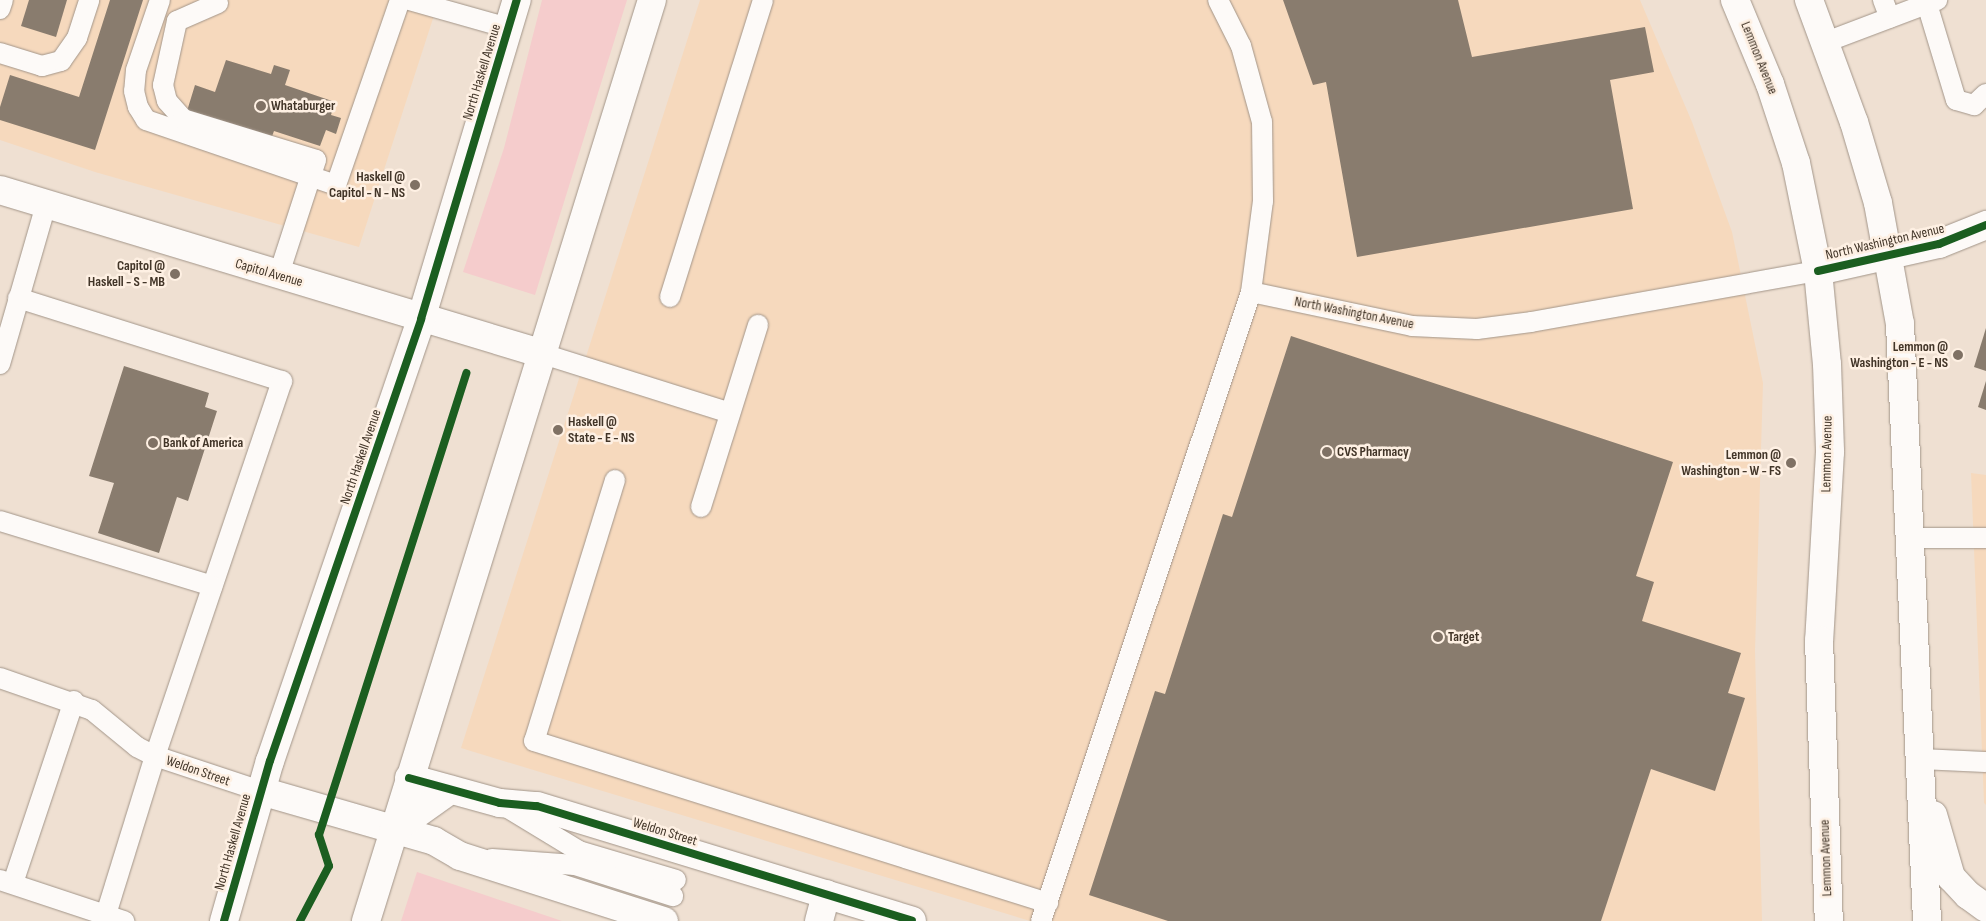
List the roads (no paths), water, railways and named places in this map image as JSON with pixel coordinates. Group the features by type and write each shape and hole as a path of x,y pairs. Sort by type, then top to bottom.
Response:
{"street":[{"name":"North Haskell Avenue","path":"224,921 261,791 421,319 517,0"},
{"path":"366,921 540,353 652,0"},
{"name":"Lemmon Avenue","path":"1735,0 1770,84 1796,163 1818,270 1827,364 1830,452 1819,640 1829,921"},
{"path":"1809,0 1854,122 1890,256 1900,324 1928,921"},
{"name":"Capitol Avenue","path":"0,190 278,277 540,353"},
{"name":"North Washington Avenue","path":"1818,270 1940,244 1986,225"},
{"path":"1921,768 1951,877 1968,895 1986,908"},
{"name":"Weldon Street","path":"409,778 500,803 537,806 912,921"},
{"path":"394,830 450,790"},
{"name":"Weldon Street","path":"261,791 434,841 460,856 664,921"},
{"path":"819,921 826,894"}],"lane":[{"path":"0,9 3,0"},
{"path":"0,53 42,66 61,61 77,38 89,0"},
{"path":"160,0 136,70 134,91 138,107 146,120 336,185 400,0"},
{"path":"409,0 508,28"},
{"path":"670,297 763,0"},
{"path":"615,480 534,742 1044,912 1251,292 1263,201 1262,122 1241,46 1218,0"},
{"path":"1826,42 1887,9 1932,2 1956,100 1974,105 1986,94"},
{"path":"218,3 177,21 166,64 163,85 167,101 183,118 316,160 278,277"},
{"path":"0,364 46,205"},
{"name":"North Washington Avenue","path":"1251,292 1412,326 1477,328 1531,322 1818,270"},
{"path":"18,298 282,381 155,756 115,918 6,882 74,701"},
{"path":"702,507 758,324"},
{"path":"540,353 730,413"},
{"path":"0,521 212,586"},
{"path":"1910,538 1986,538"},
{"name":"Weldon Street","path":"0,678 74,701 92,710 137,747 155,756 261,791"},
{"path":"1921,768 1986,762"},
{"path":"460,856 575,865 675,888 579,851 500,803"}],"place":[{"name":"Whataburger","path":"261,106"},
{"name":"Haskell @ Capitol - N - NS","path":"415,185"},
{"name":"Capitol @ Haskell - S - MB","path":"175,274"},
{"name":"Lemmon @ Washington - E - NS","path":"1958,355"},
{"name":"Haskell @ State - E - NS","path":"558,430"},
{"name":"Bank of America","path":"153,443"},
{"name":"CVS Pharmacy","path":"1327,452"},
{"name":"Lemmon @ Washington - W - FS","path":"1791,463"},
{"name":"Target","path":"1438,637"}]}
